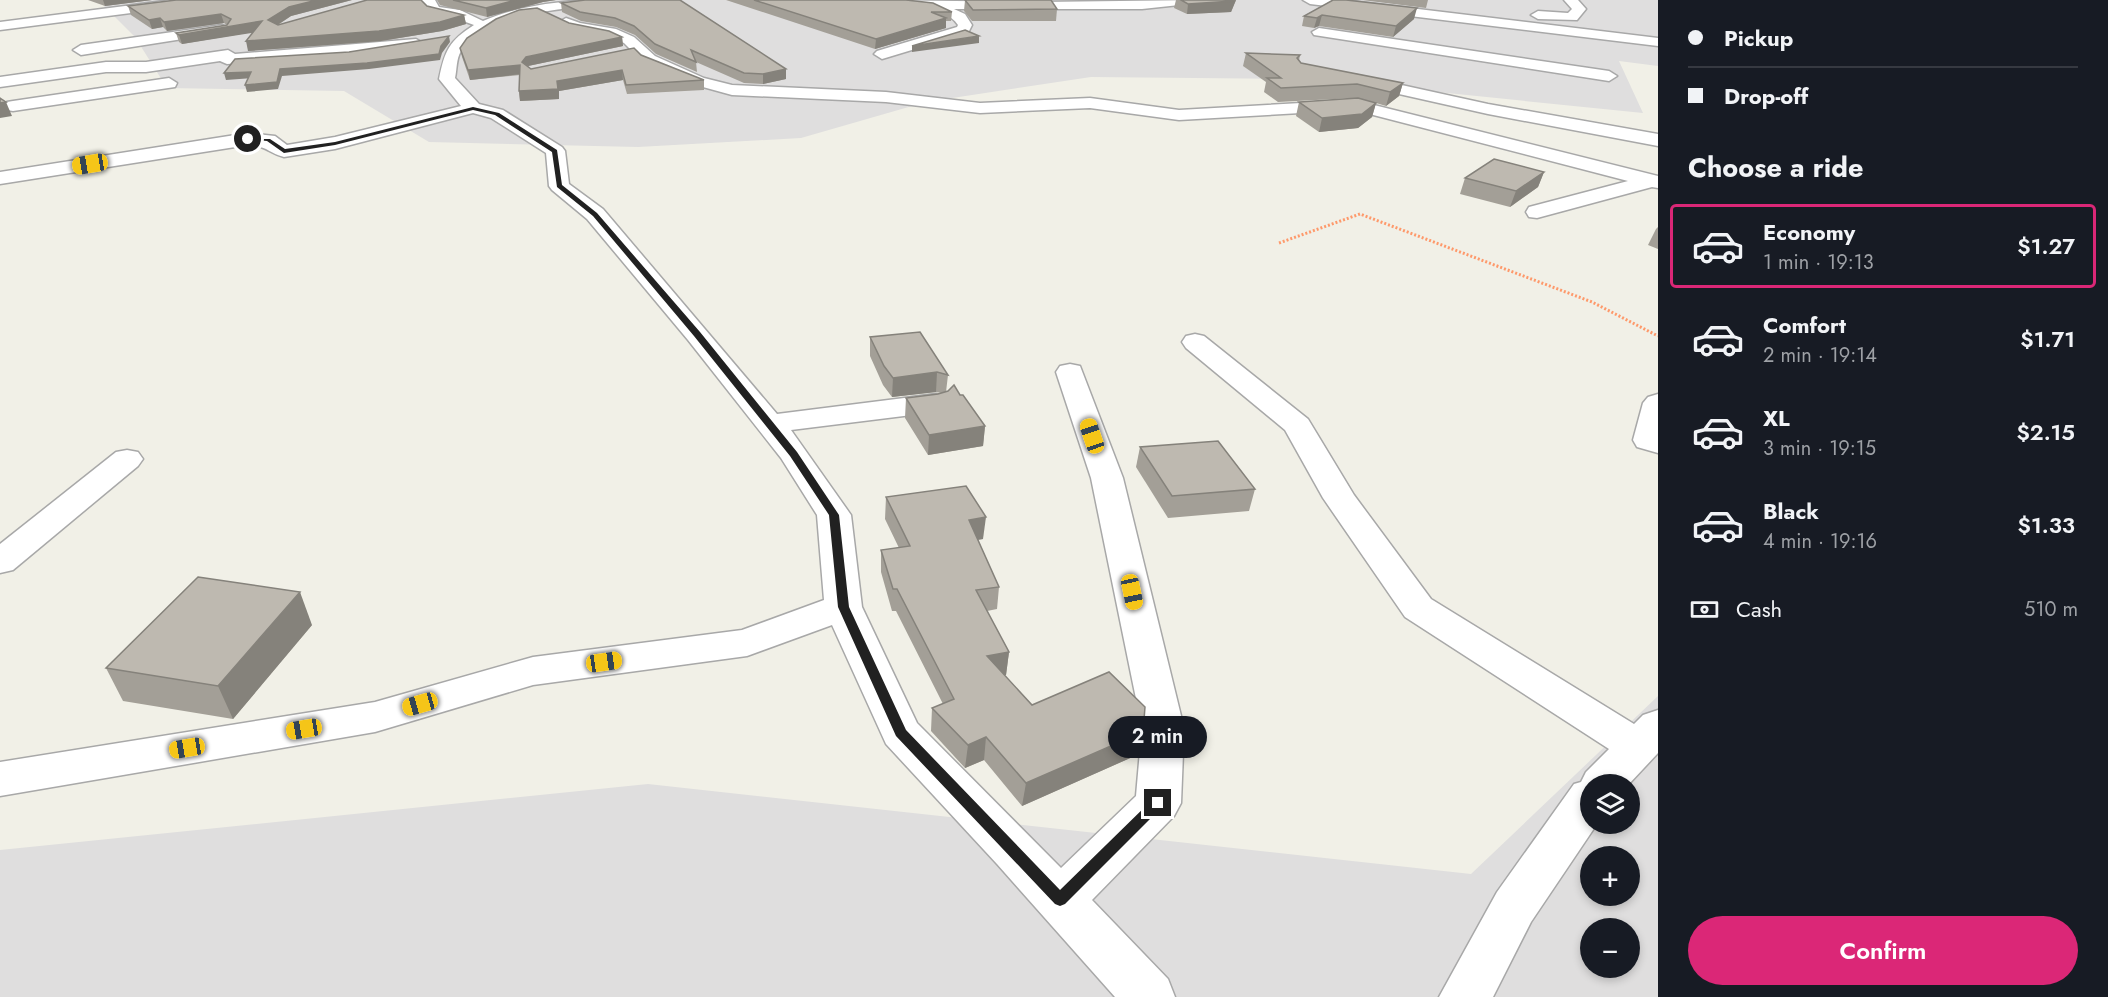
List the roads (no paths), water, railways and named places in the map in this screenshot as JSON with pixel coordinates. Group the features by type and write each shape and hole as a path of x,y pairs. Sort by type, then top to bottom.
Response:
{"street":[{"path":"23,8 186,0"},
{"path":"0,26 186,0"},
{"path":"425,0 429,1 434,10 460,33"},
{"path":"0,82 106,67 146,67 297,56 460,33 541,10 603,0"},
{"path":"878,0 936,6 1147,5 1184,3 1193,0"},
{"path":"1310,0 1375,4 1449,16 1658,42"},
{"path":"1503,22 1512,16 1521,14 1572,17 1579,9 1571,0"},
{"path":"882,54 963,30 965,25 960,17 936,6"},
{"path":"541,10 577,27 611,32 629,40 631,52 698,81 732,90 886,97 980,108 1090,103 1179,115 1354,105 1655,181"},
{"path":"214,14 222,21 230,49 225,62"},
{"path":"1422,49 1449,16"},
{"path":"61,53 224,29"},
{"path":"1319,32 1609,76"},
{"path":"460,33 452,52 447,79 473,108"},
{"path":"1338,77 1488,109 1658,140"},
{"path":"13,106 189,80"},
{"path":"0,178 248,139 268,140 284,151 312,147 473,108 497,114 555,151 559,186 595,214 697,334 794,454 834,515 843,607 901,733 1149,997"},
{"path":"1537,212 1655,181"},
{"path":"1195,342 1297,425 1338,498 1418,608 1648,736 1612,774"},
{"path":"1060,900 1158,803 1162,728 1107,478 1070,372"},
{"path":"769,424 936,403"},
{"path":"1658,403 1648,440 1658,444"},
{"path":"0,562 126,459"},
{"path":"0,779 375,717 533,671 747,643 843,607"},
{"path":"1469,993 1514,907 1580,811"}]}
